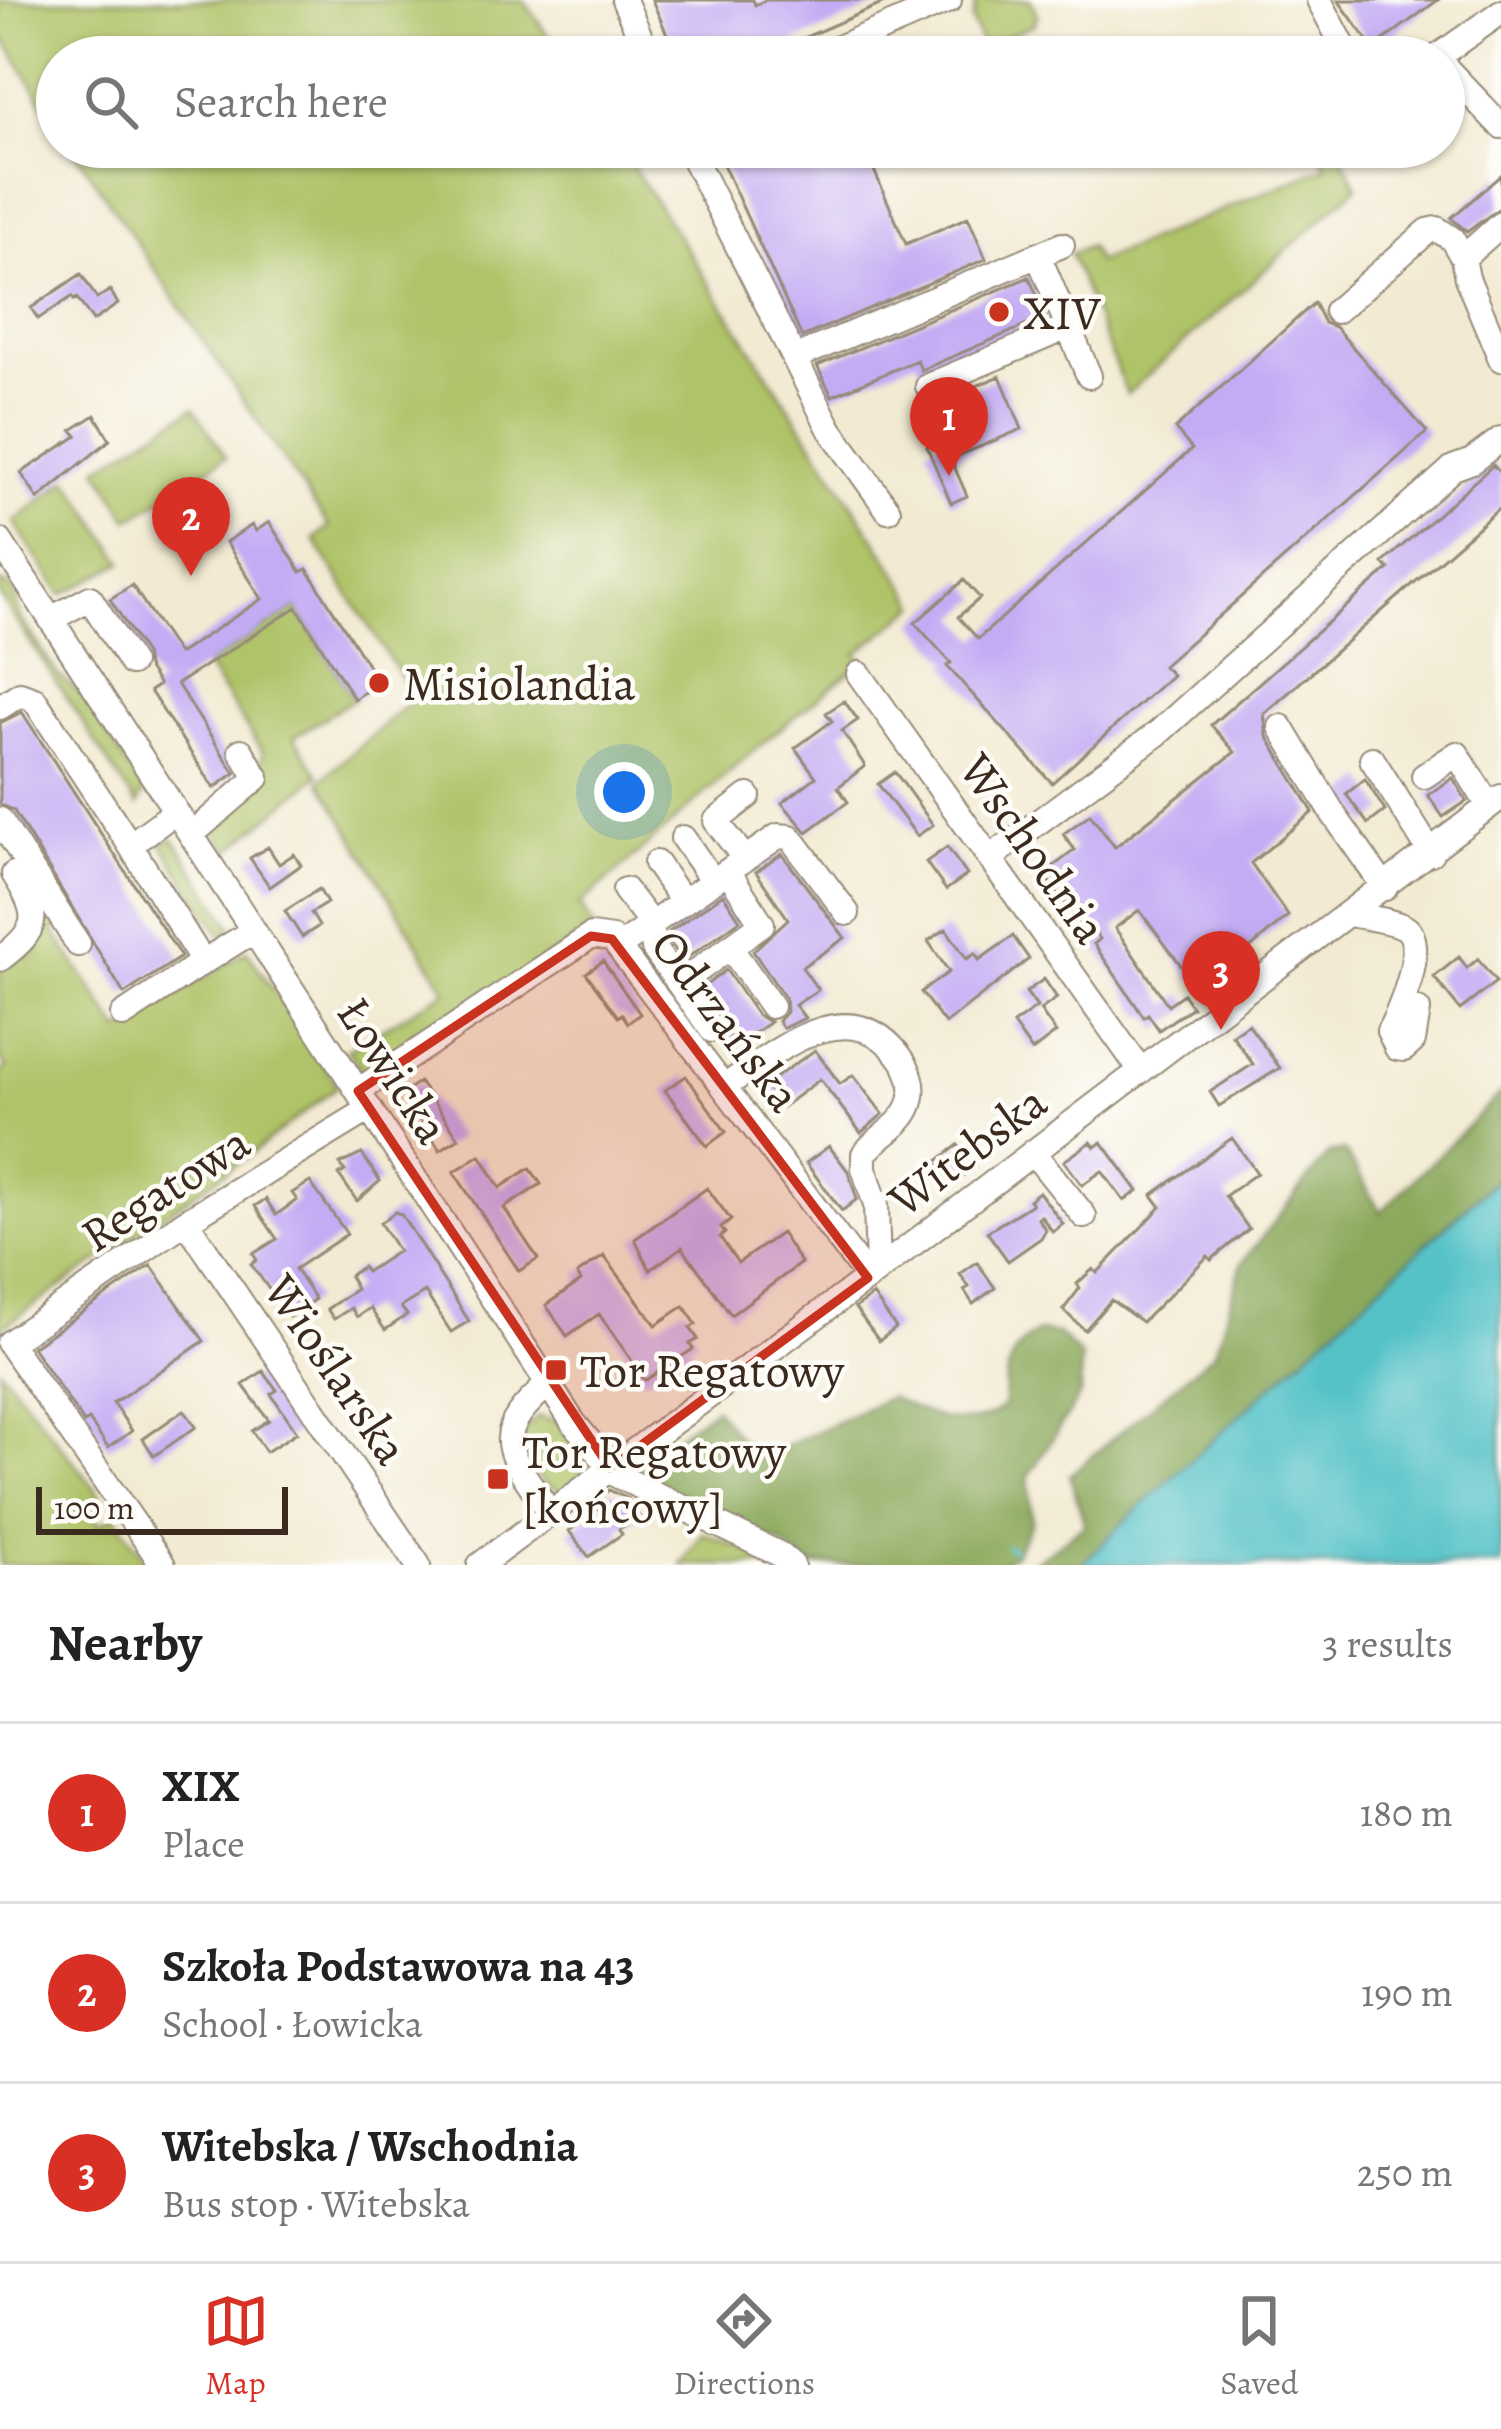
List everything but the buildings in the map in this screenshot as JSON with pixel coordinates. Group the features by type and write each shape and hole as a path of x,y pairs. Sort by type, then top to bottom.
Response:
{"street":[{"path":"624,0 640,36"},
{"path":"866,36 949,0"},
{"path":"1319,0 1338,36"},
{"path":"1465,38 1501,13"},
{"path":"1465,88 1501,125"},
{"path":"699,168 830,429 888,510"},
{"path":"1463,259 1501,224"},
{"path":"1336,311 1428,231 1437,229 1452,239 1463,259 1501,359"},
{"path":"794,358 1062,245"},
{"path":"1038,255 1089,376"},
{"path":"928,386 1068,327"},
{"path":"990,858 1158,733 1453,468 1472,461 1501,439"},
{"name":"Łowicka","path":"0,542 548,1384 610,1468 792,1565"},
{"path":"50,619 90,598 131,663"},
{"name":"Wschodnia","path":"859,674 1141,1071"},
{"path":"0,707 20,694 34,699 202,962"},
{"path":"1281,727 1385,888"},
{"path":"191,835 257,778 241,751"},
{"path":"1424,776 1457,754 1495,801"},
{"path":"1372,759 1431,853"},
{"path":"679,984 762,924 728,870 716,821 748,796"},
{"name":"Witebska","path":"480,1565 513,1556 550,1514 1495,801"},
{"path":"130,844 175,812"},
{"path":"0,820 78,944"},
{"path":"620,946 778,836 790,837 847,914"},
{"path":"683,838 728,870"},
{"path":"0,851 27,894 34,920 30,935 0,959"},
{"path":"656,863 683,902"},
{"path":"625,890 651,924 654,949 712,1030"},
{"path":"1351,914 1396,923 1413,938 1406,996 1390,1031 1397,1048 1413,1041 1418,1010"},
{"path":"123,1016 253,931"},
{"name":"Odrzańska","path":"364,1100 591,936 612,939 873,1274"},
{"path":"730,947 771,1006"},
{"path":"724,1086 806,1032 827,1026 873,1034 902,1059 912,1080 909,1108 864,1154 877,1205 873,1274"},
{"name":"Regatowa","path":"164,1565 9,1343 364,1100"},
{"path":"1034,1152 1084,1216"},
{"name":"Wioślarska","path":"186,1221 418,1565"},
{"path":"548,1384 520,1407 508,1434 513,1457 550,1514"}],"highlighted area":[{"path":"591,936 612,939 868,1278 610,1468 358,1091"}],"green space":[{"path":"0,0 524,0 548,36 36,36 36,91 0,32"},
{"path":"977,0 1031,0 1038,17 1036,24 1008,36 978,36 972,21"},
{"path":"86,168 634,168 918,605 857,653 863,661 746,757 580,905 594,927 366,1076 347,1050 446,991 320,781 414,698 314,539 329,527"},
{"path":"1324,168 1348,168 1357,187 1127,394 1070,254 1089,246 1097,262"},
{"path":"194,408 226,457 129,520 98,468"},
{"path":"68,479 123,562 62,595 14,522"},
{"path":"0,583 11,586 21,618 58,675 79,692 144,791 137,806 0,596"},
{"path":"297,607 354,699 294,737 319,775 229,851 211,826 258,771 263,753 206,665"},
{"path":"174,839 232,927 222,937 159,840"},
{"path":"40,894 60,924 53,930 120,1031 247,951 338,1086 254,1152 0,1329 0,1073 7,1067 0,1060 0,970 22,953 27,958 37,951 33,942"},
{"path":"1501,1093 1501,1173 1081,1565 1030,1565 1085,1525 1070,1475 1215,1352 1242,1263 1329,1153 1345,1151 1381,1212"},
{"path":"1038,1332 1058,1334 1081,1357 1080,1395 1028,1477 1032,1521 1015,1553 998,1565 810,1565 781,1544 630,1469 715,1408 756,1460 890,1397 948,1419 978,1420 1004,1405 1010,1362 1020,1346"},
{"path":"0,1369 101,1496 87,1505 99,1525 115,1516 149,1565 0,1565"},
{"path":"538,1417 559,1421 584,1456 583,1473 566,1491 547,1484 528,1461 524,1430"},
{"path":"703,1533 784,1565 681,1565"}],"water":[{"path":"1501,1175 1501,1565 1081,1565 1124,1522"}],"waterway":[{"path":"1007,1546 1013,1550"}],"place":[{"name":"XIV","path":"999,312"},
{"name":"XIX","path":"949,476"},
{"name":"Szkoła Podstawowa na 43","path":"191,576"},
{"name":"Misiolandia","path":"379,683"},
{"name":"Witebska / Wschodnia","path":"1221,1030"},
{"name":"Tor Regatowy","path":"556,1370"},
{"name":"Tor Regatowy [końcowy]","path":"498,1479"}]}
